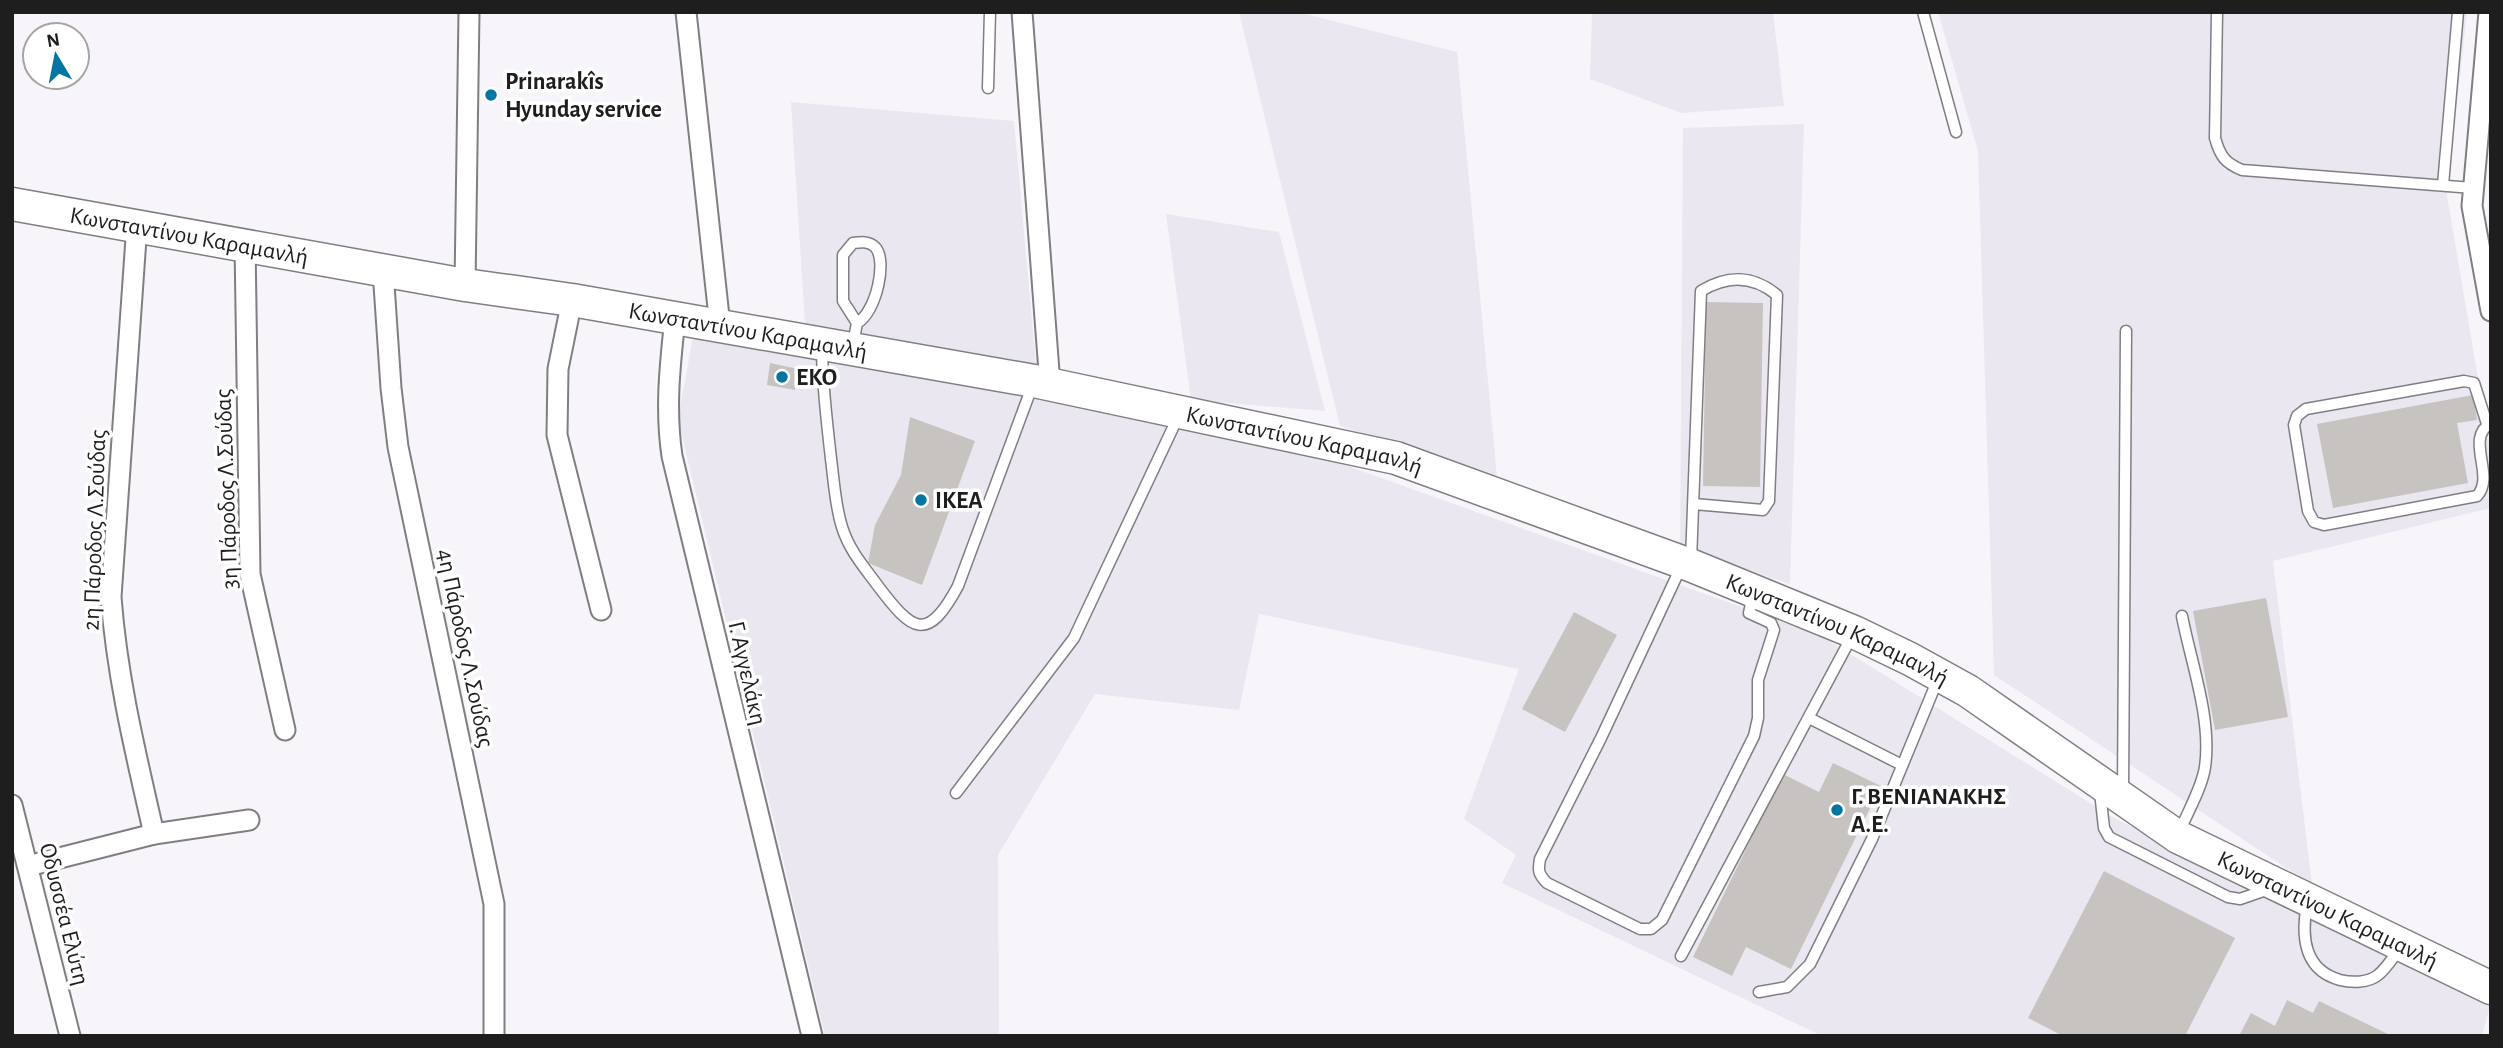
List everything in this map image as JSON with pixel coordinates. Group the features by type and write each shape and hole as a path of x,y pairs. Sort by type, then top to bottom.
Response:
{"main road":[{"name":"Κωνσταντίνου Καραμανλή","path":"12,204 245,243 465,285 572,300 720,326 843,338 1179,414 1396,458 1686,565 1854,632 1968,691 2178,837 2491,988"}],"street":[{"path":"465,285 469,12"},
{"path":"687,12 720,326"},
{"path":"1022,12 1042,383"},
{"path":"2489,12 2473,188 2476,240 2491,311"},
{"name":"2η Πάροδος Λ.Σούδας","path":"137,224 111,597 115,650 126,715 154,834"},
{"name":"3η Πάροδος Λ.Σούδας","path":"245,243 250,574 285,730"},
{"name":"4η Πάροδος Λ.Σούδας","path":"383,270 398,447 494,904 494,1036"},
{"path":"572,300 555,394 558,435 601,610"},
{"name":"Γ. Αγγελάκη","path":"675,318 667,395 672,456 812,1036"},
{"name":"Οδυσσέα Ελύτη","path":"12,805 69,1036"},
{"path":"28,866 154,834 249,820"}],"lane":[{"path":"988,88 990,12"},
{"path":"1923,12 1956,132"},
{"path":"2217,12 2215,138 2220,155 2230,165 2242,170 2473,188"},
{"path":"2443,185 2458,12"},
{"path":"843,338 866,318 877,296 879,254 867,242 853,243 843,255 843,338 828,428 842,528 851,550 897,611 909,622 919,625 932,623 945,611 958,586 1042,383"},
{"path":"1694,504 1763,510 1769,501 1777,295 1751,281 1730,279 1701,291 1694,504 1686,565 1539,859 1538,869 1547,883 1640,929 1651,929 1662,920 1754,736 1758,718 1758,680 1774,630 1771,623 1749,613 1754,591"},
{"path":"2126,331 2111,792 2104,828 2109,837 2228,897 2240,899 2276,886"},
{"path":"2464,381 2474,383 2489,423 2479,444 2485,482 2477,496 2324,525 2314,522 2308,512 2294,425 2297,416 2306,409 2464,381"},
{"path":"956,793 1074,638 1179,414"},
{"path":"2178,837 2204,770 2206,752 2202,715 2182,616"},
{"path":"1681,956 1854,632"},
{"path":"1759,992 1787,987 1810,964 1872,839 1940,676"},
{"path":"1809,718 1902,765"},
{"path":"2308,900 2302,929 2304,941 2317,970 2330,977 2349,982 2367,981 2378,975 2402,946"}],"shaded area":[{"path":"1239,12 1298,12 1457,52 1497,477 1340,426"},
{"path":"1592,12 1773,12 1784,106 1681,113 1590,79"},
{"path":"1938,12 2467,12 2447,196 2491,454 2491,508 2273,561 2312,885 1994,675 1978,151"},
{"path":"791,102 1014,121 1036,364 805,324"},
{"path":"1804,124 1790,584 1680,547 1683,128"},
{"path":"1166,214 1279,232 1325,411 1191,400"},
{"path":"694,331 1292,446 1820,635 2116,819 2490,1006 2482,1036 1822,1036 1502,883 1516,855 1464,819 1519,669 1259,614 1239,710 1095,694 998,855 999,1036 825,1036 678,419"}],"building":[{"path":"1706,302 1763,303 1760,487 1703,486"},
{"path":"770,363 798,369 795,390 767,385"},
{"path":"2473,395 2477,420 2457,423 2468,483 2333,508 2317,424"},
{"name":"IKEA","path":"910,417 975,441 922,585 868,563 875,525 901,475"},
{"path":"2266,598 2288,717 2215,730 2193,611"},
{"path":"1574,612 1617,635 1565,732 1522,709"},
{"path":"1833,763 1881,786 1791,969 1746,947 1732,976 1693,957 1783,774 1819,792"},
{"path":"2104,871 2235,938 2185,1036 2063,1036 2028,1018"},
{"path":"2287,1000 2313,1013 2319,1001 2392,1036 2239,1036 2251,1013 2275,1026"}],"place":[{"name":"Prinarakîs Hyunday service","path":"491,95"},
{"name":"EKO","path":"782,377"},
{"name":"IKEA","path":"921,500"},
{"name":"Γ. ΒΕΝΙΑΝΑΚΗΣ A.E.","path":"1837,810"}]}
